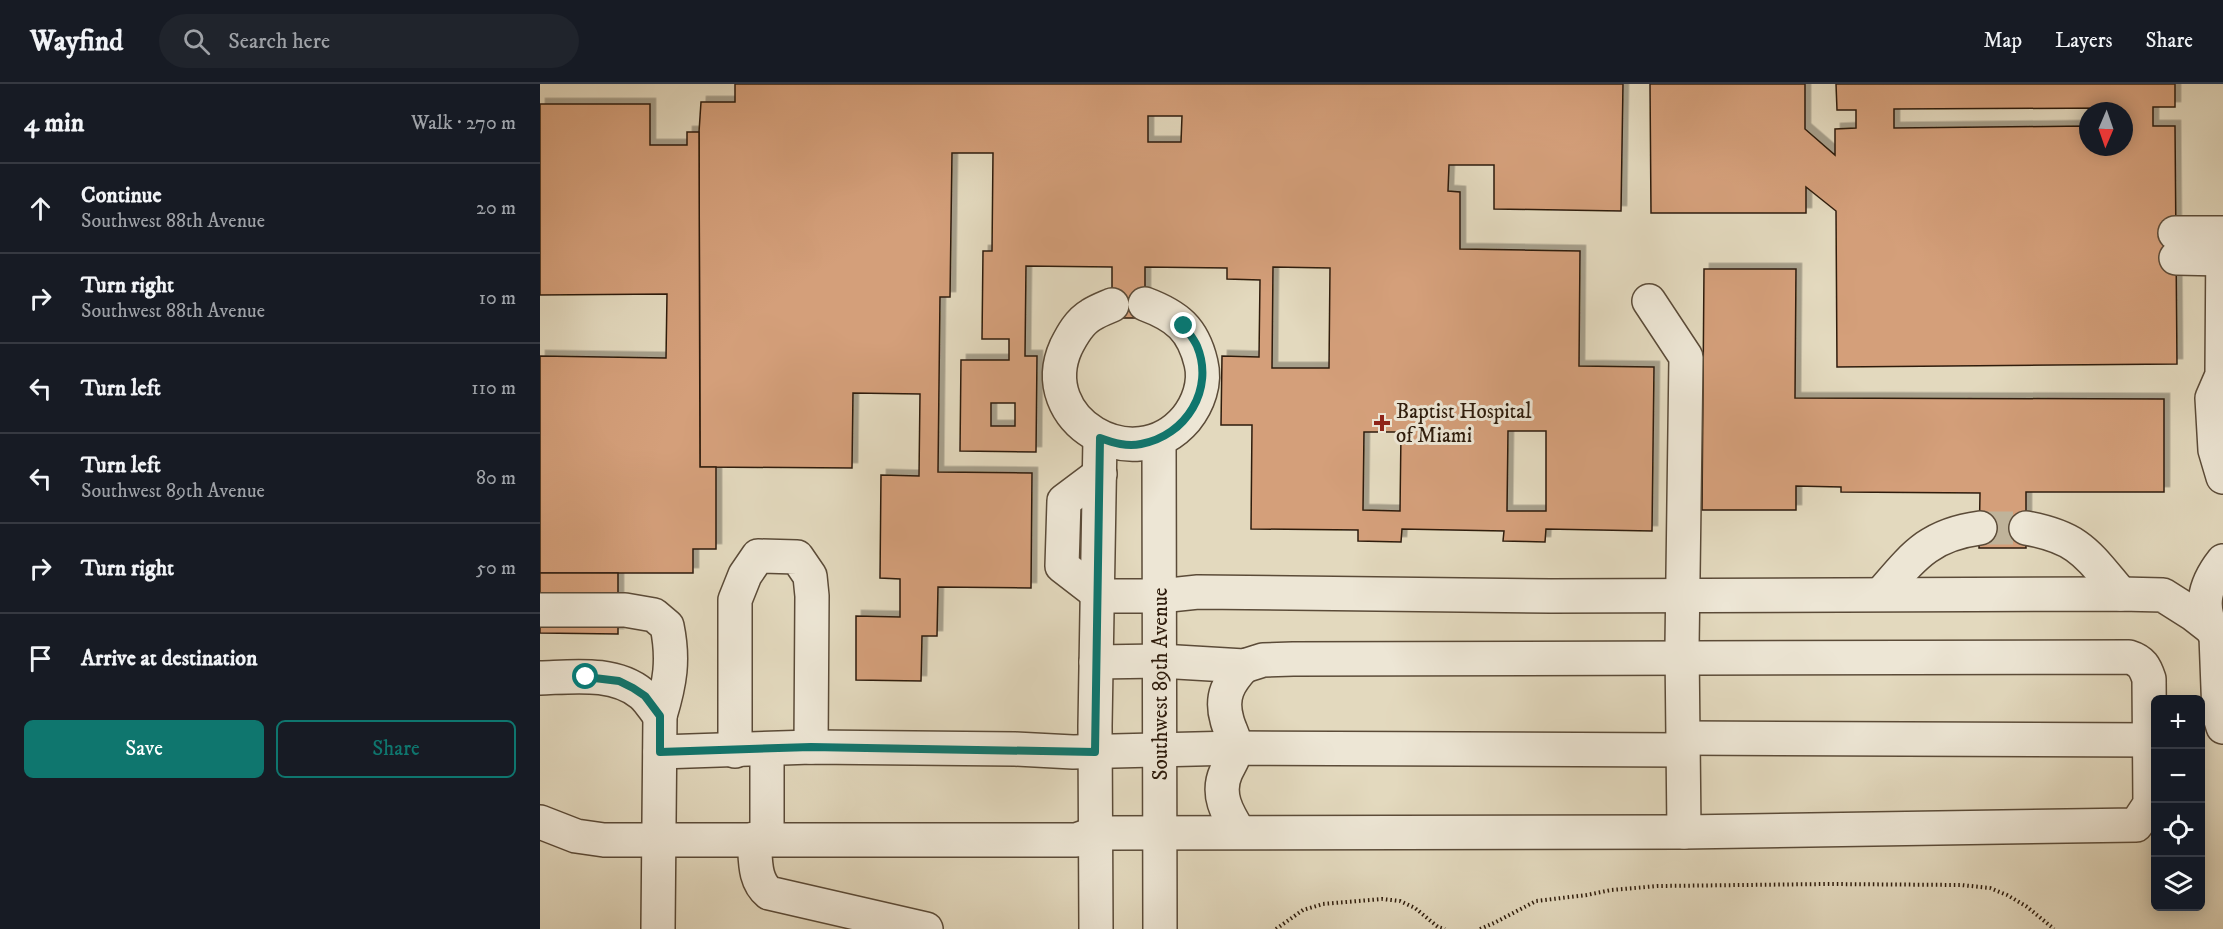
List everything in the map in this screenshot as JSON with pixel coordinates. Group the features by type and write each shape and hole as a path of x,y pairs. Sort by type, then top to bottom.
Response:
{"street":[{"path":"2223,259 2176,245 2223,234 2223,259 2222,376 2212,398 2216,450 2223,477"},
{"path":"1648,300 1686,357 1682,659 1684,832"},
{"path":"1112,305 1090,315 1072,333 1062,355 1060,380 1066,404 1080,424 1100,438 1119,444 1139,445 1159,440 1178,428 1193,411 1201,390 1202,367 1197,345 1184,326 1166,312 1145,304"},
{"path":"1096,929 1095,752 1100,438"},
{"name":"Southwest 89th Avenue","path":"1159,440 1160,929"},
{"path":"1881,594 1913,556 1923,548 1953,534 1980,528"},
{"path":"2026,528 2057,534 2085,551 2121,594"},
{"path":"735,751 735,600 745,575 758,556 797,557 810,576 812,596 811,747"},
{"path":"2163,595 2175,585 2220,564"},
{"path":"2220,564 2206,593 2205,611 2217,636 2219,714 2223,727"},
{"path":"1097,594 1160,596 1198,592 1684,596 2163,595 2193,614 2217,636"},
{"path":"540,610 625,610 654,615 667,626 672,650 668,689 660,716 658,929"},
{"path":"1096,662 1160,661 1244,666 1263,660 1293,659 2129,657 2138,660 2145,667 2150,679 2151,699"},
{"path":"1239,832 1226,809 1222,788 1222,782 1236,748 1226,719 1224,699 1230,680 1244,666"},
{"path":"540,678 600,678 619,681 645,696 660,716"},
{"path":"660,752 811,747 1095,752 1236,748 2151,740"},
{"path":"2205,741 2223,742"},
{"path":"767,749 758,879 762,887 769,893 926,928"},
{"path":"540,822 561,832 590,839 659,840 1076,840 1096,833 1684,832 2136,825 2150,804 2153,749"}],"path":[{"path":"1480,929 1536,901 1611,890 1658,886 1828,884 1961,885 1990,888 2026,906 2054,929"},
{"path":"1276,929 1303,910 1323,904 1382,899 1400,901 1415,908 1438,927 1445,929"}],"building":[{"path":"735,84 1623,84 1621,211 1494,209 1494,165 1449,165 1448,191 1460,192 1460,249 1580,251 1579,366 1654,367 1652,531 1546,529 1545,542 1503,541 1504,531 1402,529 1401,542 1358,541 1358,530 1251,529 1252,425 1221,425 1222,356 1259,357 1260,280 1227,279 1227,268 1145,267 1145,318 1112,318 1112,267 1026,266 1025,356 1037,356 1036,452 960,451 961,360 1009,360 1009,339 982,339 983,251 992,251 993,153 952,153 950,297 940,297 938,472 1032,473 1031,588 938,587 937,636 922,636 921,681 856,680 856,616 900,617 900,579 880,578 881,475 919,476 920,394 853,393 852,468 700,467 699,132 701,102 735,102","holes":["1148,116 1182,116 1181,142 1148,142","1273,267 1330,268 1329,368 1272,368","991,403 1015,403 1015,426 991,426","1508,431 1546,431 1546,511 1507,511","1364,432 1401,432 1400,511 1363,510"]},
{"path":"1650,84 1805,84 1805,129 1835,155 1835,129 1856,128 1856,110 1837,110 1836,84 2175,84 2175,107 2153,107 2153,126 2175,126 2177,364 1837,367 1836,211 1806,187 1806,213 1651,213"},
{"path":"540,104 650,104 650,145 687,145 687,132 699,132 700,467 716,467 716,549 693,549 693,573 540,573 540,356 666,358 667,294 540,295"},
{"path":"1704,269 1796,269 1795,398 2164,399 2164,492 2026,492 2026,548 1979,548 1980,493 1841,492 1841,487 1796,486 1796,510 1702,510"},
{"path":"540,573 618,573 618,634 540,633"}],"tunnel":[{"path":"1980,528 2026,528"}],"place":[{"name":"Baptist Hospital of Miami","path":"1382,423"}],"route":[{"path":"586,677 619,681 645,696 660,716 660,752 811,747 1095,752 1100,438 1119,444 1139,445 1159,440 1178,428 1193,411 1201,390 1202,367 1197,345 1184,326"}]}
